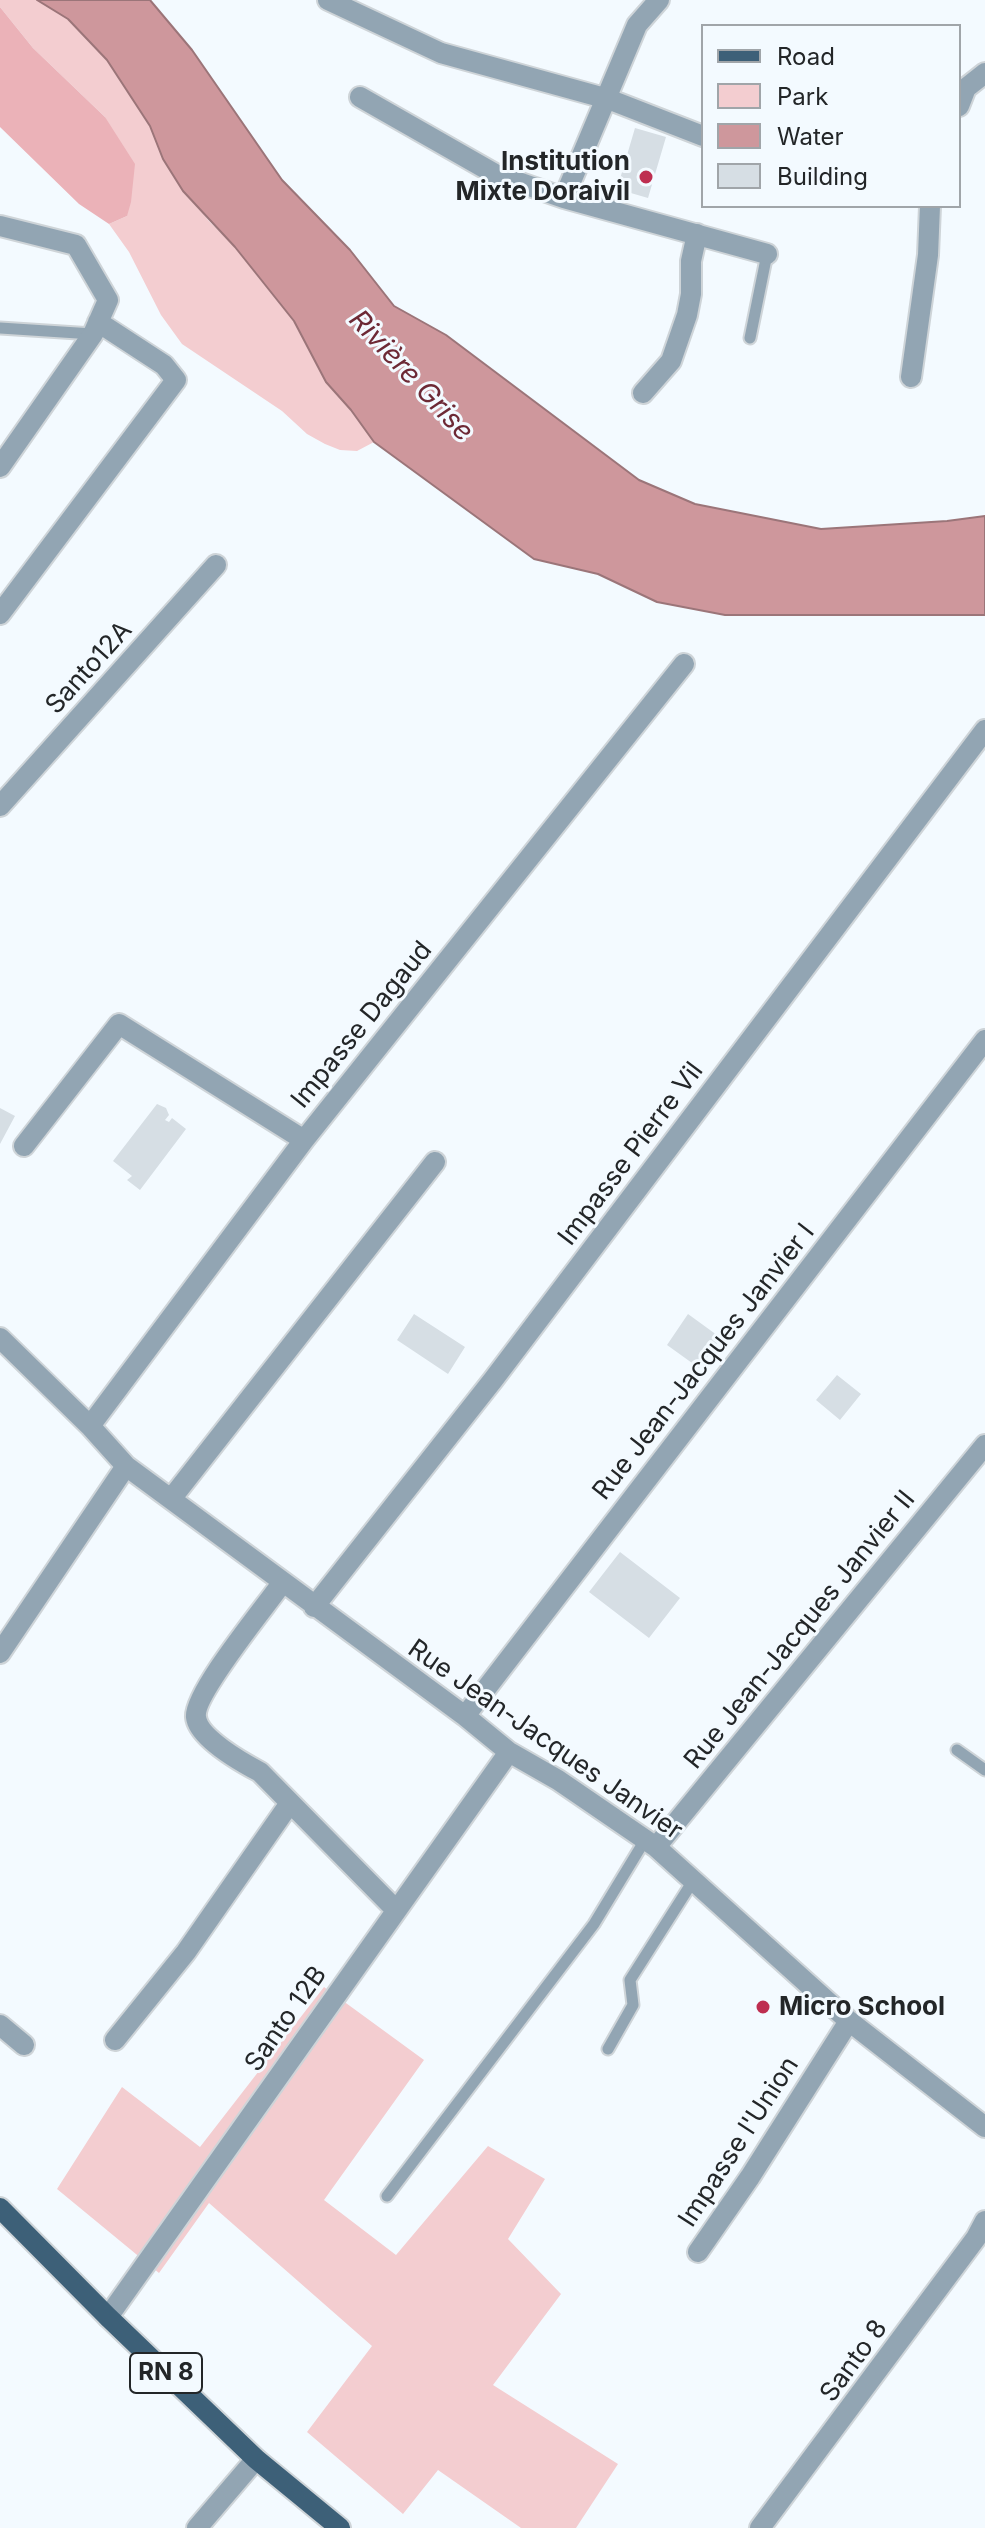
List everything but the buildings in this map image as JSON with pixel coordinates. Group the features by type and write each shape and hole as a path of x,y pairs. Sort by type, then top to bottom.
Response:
{"main road":[{"name":"RN 8","path":"0,2208 256,2459 340,2528"}],"street":[{"path":"328,0 441,53 608,99 701,135"},
{"path":"564,198 637,25 659,0"},
{"path":"961,101 966,88 985,73"},
{"path":"360,97 495,174 564,198 767,254"},
{"path":"911,377 928,255 930,208"},
{"path":"0,226 76,245 108,300 95,328 0,467"},
{"path":"643,393 671,361 687,315 691,294 691,261 697,234"},
{"path":"0,614 176,380 164,365 95,328"},
{"name":"Santo12A","path":"0,806 216,565"},
{"name":"Impasse Dagaud","path":"90,1426 304,1140 684,664"},
{"name":"Impasse Pierre Vil","path":"314,1607 493,1380 985,730"},
{"path":"24,1146 119,1024 304,1140"},
{"name":"Rue Jean-Jacques Janvier I","path":"465,1716 985,1040"},
{"path":"171,1499 435,1162"},
{"name":"Rue Jean-Jacques Janvier","path":"0,1338 90,1426 126,1466 465,1716 509,1752 558,1780 650,1844 849,2021 985,2127"},
{"name":"Rue Jean-Jacques Janvier II","path":"650,1844 985,1445"},
{"path":"0,1653 126,1466"},
{"path":"282,1583 213,1678 198,1704 196,1719 203,1731 235,1760 260,1772 395,1909"},
{"name":"Santo 12B","path":"108,2317 509,1752"},
{"path":"115,2040 186,1952 290,1803"},
{"name":"Impasse l'Union","path":"698,2252 750,2177 849,2021"},
{"path":"0,2025 24,2045"},
{"name":"Santo 8","path":"760,2528 940,2288 985,2221"},
{"path":"197,2528 256,2459"}],"lane":[{"path":"750,338 767,254"},
{"path":"0,328 95,328"},
{"path":"957,1750 985,1770"},
{"path":"387,2196 594,1924 650,1844"},
{"path":"608,2049 633,2005 630,1980 693,1881"}],"green space":[{"path":"0,0 37,0 68,19 107,60 150,126 163,159 208,220 235,247 294,321 326,382 374,442 357,451 340,450 325,444 307,434 282,411 182,344 161,315 129,252 109,224 127,216 105,117 33,48 0,7"},
{"path":"324,1987 424,2060 324,2200 396,2255 488,2146 545,2179 508,2239 561,2294 493,2385 618,2464 576,2528 521,2528 438,2470 403,2514 307,2432 372,2346 209,2203 159,2273 57,2189 122,2087 200,2147"}],"shaded area":[{"path":"0,7 33,48 105,117 135,164 127,216 109,224 79,204 0,127"}],"water":[{"name":"Rivière Grise","path":"37,0 150,0 192,50 282,180 350,250 394,306 446,335 639,480 695,504 821,529 985,516 985,615 725,615 657,602 598,574 534,559 374,442 326,382 294,321 235,247 183,191 163,159 150,126 107,60 68,19"}],"place":[{"name":"Institution Mixte Doraivil","path":"646,177"},
{"name":"Micro School","path":"763,2007"}]}
